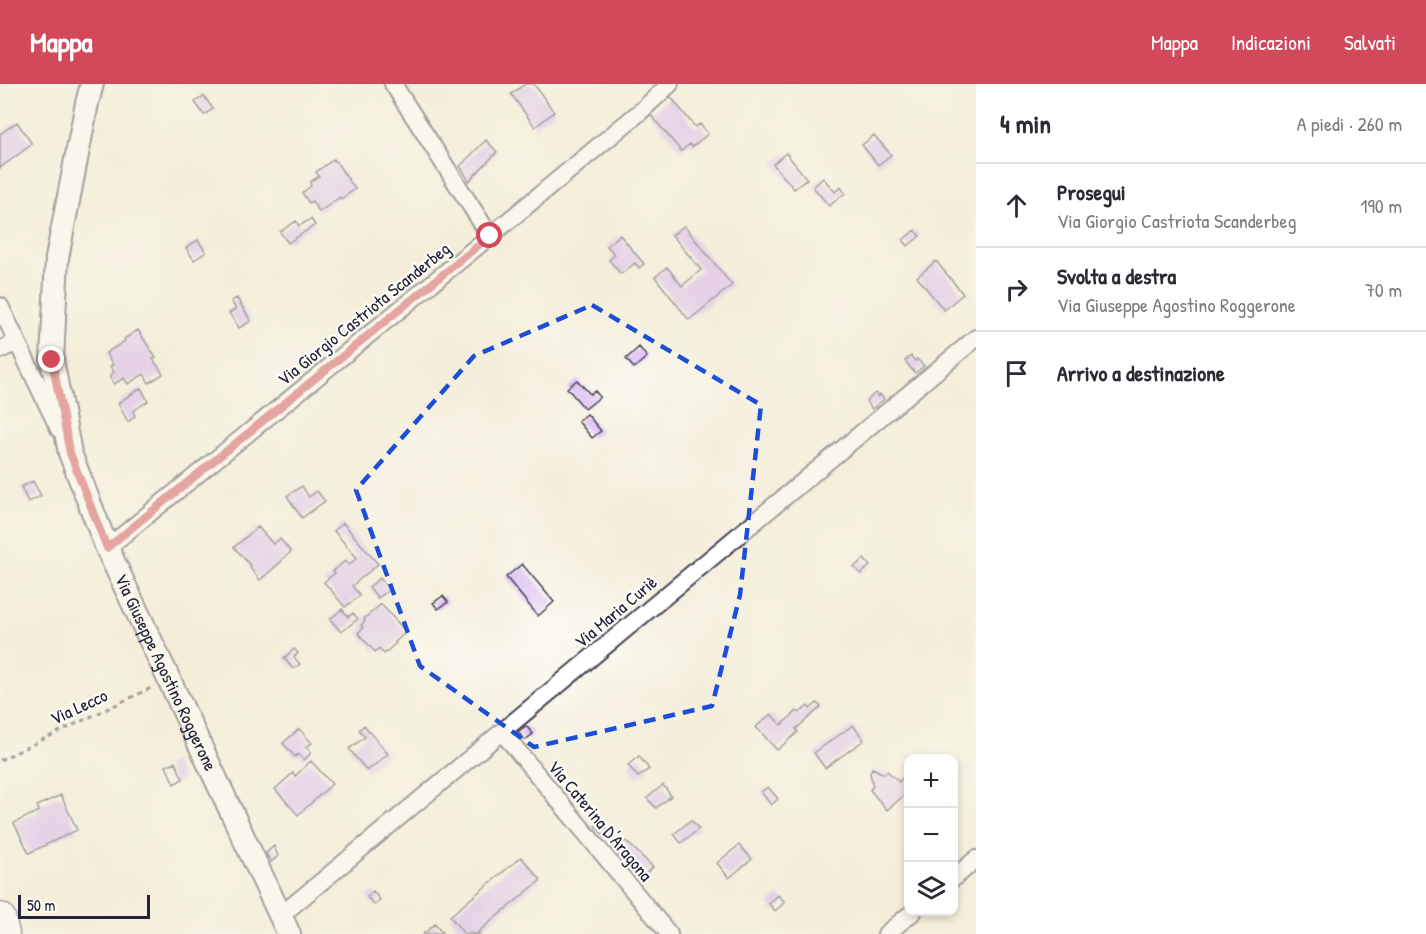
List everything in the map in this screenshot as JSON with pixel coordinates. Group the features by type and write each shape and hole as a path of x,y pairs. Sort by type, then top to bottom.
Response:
{"highway":[{"path":"0,918 4,934"}],"street":[{"name":"Via Giuseppe Agostino Roggerone","path":"92,84 57,258 52,360 70,453 107,548 285,925"},
{"path":"393,84 490,236"},
{"name":"Via Giorgio Castriota Scanderbeg","path":"107,548 490,236 641,111 670,84"},
{"path":"0,306 70,453"},
{"name":"Via Maria Curiè","path":"285,925 502,732 976,338"},
{"path":"0,350 17,342"},
{"name":"Via Caterina D'Aragona","path":"502,732 669,934"},
{"path":"958,875 976,859"},
{"path":"886,934 908,916"}],"path":[{"name":"Via Lecco","path":"0,760 169,680"}],"highlighted area":[{"path":"592,305 761,405 740,595 712,706 534,747 420,666 356,490 474,356"}],"building":[{"path":"525,84 534,84 554,112 535,127 511,94"},
{"path":"204,96 213,109 204,115 195,102"},
{"path":"670,96 695,127 700,124 708,134 692,147 690,144 681,151 650,114"},
{"path":"17,122 32,144 0,168 0,134"},
{"path":"874,135 891,155 878,165 862,145"},
{"path":"486,140 497,152 469,181 460,166"},
{"path":"786,153 807,179 794,189 773,164"},
{"path":"334,159 355,189 319,212 312,201 309,203 302,193 311,186 310,182 319,176 316,172"},
{"path":"823,178 835,192 841,187 845,193 829,206 813,187"},
{"path":"311,219 315,225 288,243 280,232 296,221 299,226"},
{"path":"684,226 732,285 689,320 655,277 667,267 682,286 701,270 672,235"},
{"path":"915,230 920,236 908,246 903,240"},
{"path":"620,235 644,264 639,268 635,263 621,274 609,260 615,255 607,246"},
{"path":"198,240 206,252 194,260 186,248"},
{"path":"936,261 963,294 944,310 917,277"},
{"path":"237,298 251,321 239,328 229,313 236,309 231,301"},
{"path":"138,330 156,358 153,359 163,374 149,383 144,374 128,384 124,378 114,384 110,378 114,372 110,366 113,365 106,353"},
{"path":"639,347 647,357 634,368 626,359"},
{"path":"911,356 924,366 915,373 905,361"},
{"path":"577,380 590,394 595,391 600,397 585,409 567,388"},
{"path":"141,388 148,401 133,411 135,416 128,422 118,403"},
{"path":"875,393 878,397 880,394 884,399 872,409 866,401"},
{"path":"587,414 601,431 592,438 578,421"},
{"path":"33,481 41,496 28,502 21,487"},
{"path":"302,486 309,497 317,491 325,501 302,518 287,496"},
{"path":"343,523 378,564 352,586 360,595 345,607 324,582 345,561 349,565 357,558 334,531"},
{"path":"258,527 273,544 280,539 291,552 260,580 234,547"},
{"path":"864,559 870,566 861,574 854,567"},
{"path":"522,564 554,602 538,616 506,577"},
{"path":"380,578 389,590 378,598 369,587"},
{"path":"443,596 448,602 438,609 433,603"},
{"path":"381,604 406,632 384,654 379,648 375,652 358,633 363,628 361,625 364,619"},
{"path":"342,609 348,617 353,613 358,619 341,632 330,619"},
{"path":"294,649 298,653 294,657 300,664 293,669 284,658"},
{"path":"817,703 821,707 796,729 798,732 777,750 756,727 771,714 781,725 797,711 799,713 808,706 810,709"},
{"path":"364,725 388,754 367,771 349,749 365,737 359,730"},
{"path":"853,725 864,740 825,768 814,753"},
{"path":"526,726 533,734 525,740 518,732"},
{"path":"299,729 312,743 306,747 311,753 304,760 298,754 295,757 283,743"},
{"path":"639,756 649,769 638,777 628,765"},
{"path":"311,761 332,784 298,815 275,789 293,773 295,776"},
{"path":"175,762 183,779 174,784 166,766"},
{"path":"872,768 884,774 887,771 899,782 903,777 904,795 887,810 870,790 873,786 870,773"},
{"path":"663,785 671,796 656,808 647,798"},
{"path":"768,787 778,799 771,805 761,792"},
{"path":"61,795 77,830 29,853 14,823 39,811 37,806"},
{"path":"691,820 699,829 681,843 674,834"},
{"path":"601,821 610,833 605,837 595,826"},
{"path":"626,841 653,867 639,879 615,850"},
{"path":"739,845 752,859 729,878 717,863"},
{"path":"274,846 278,856 271,862 266,853"},
{"path":"521,857 541,880 478,932 480,934 464,934 450,916"},
{"path":"373,891 380,900 374,905 367,897"},
{"path":"778,895 785,902 775,911 769,904"},
{"path":"435,924 443,934 423,934"}],"route":[{"path":"52,360 70,453 107,548 490,236"}]}
